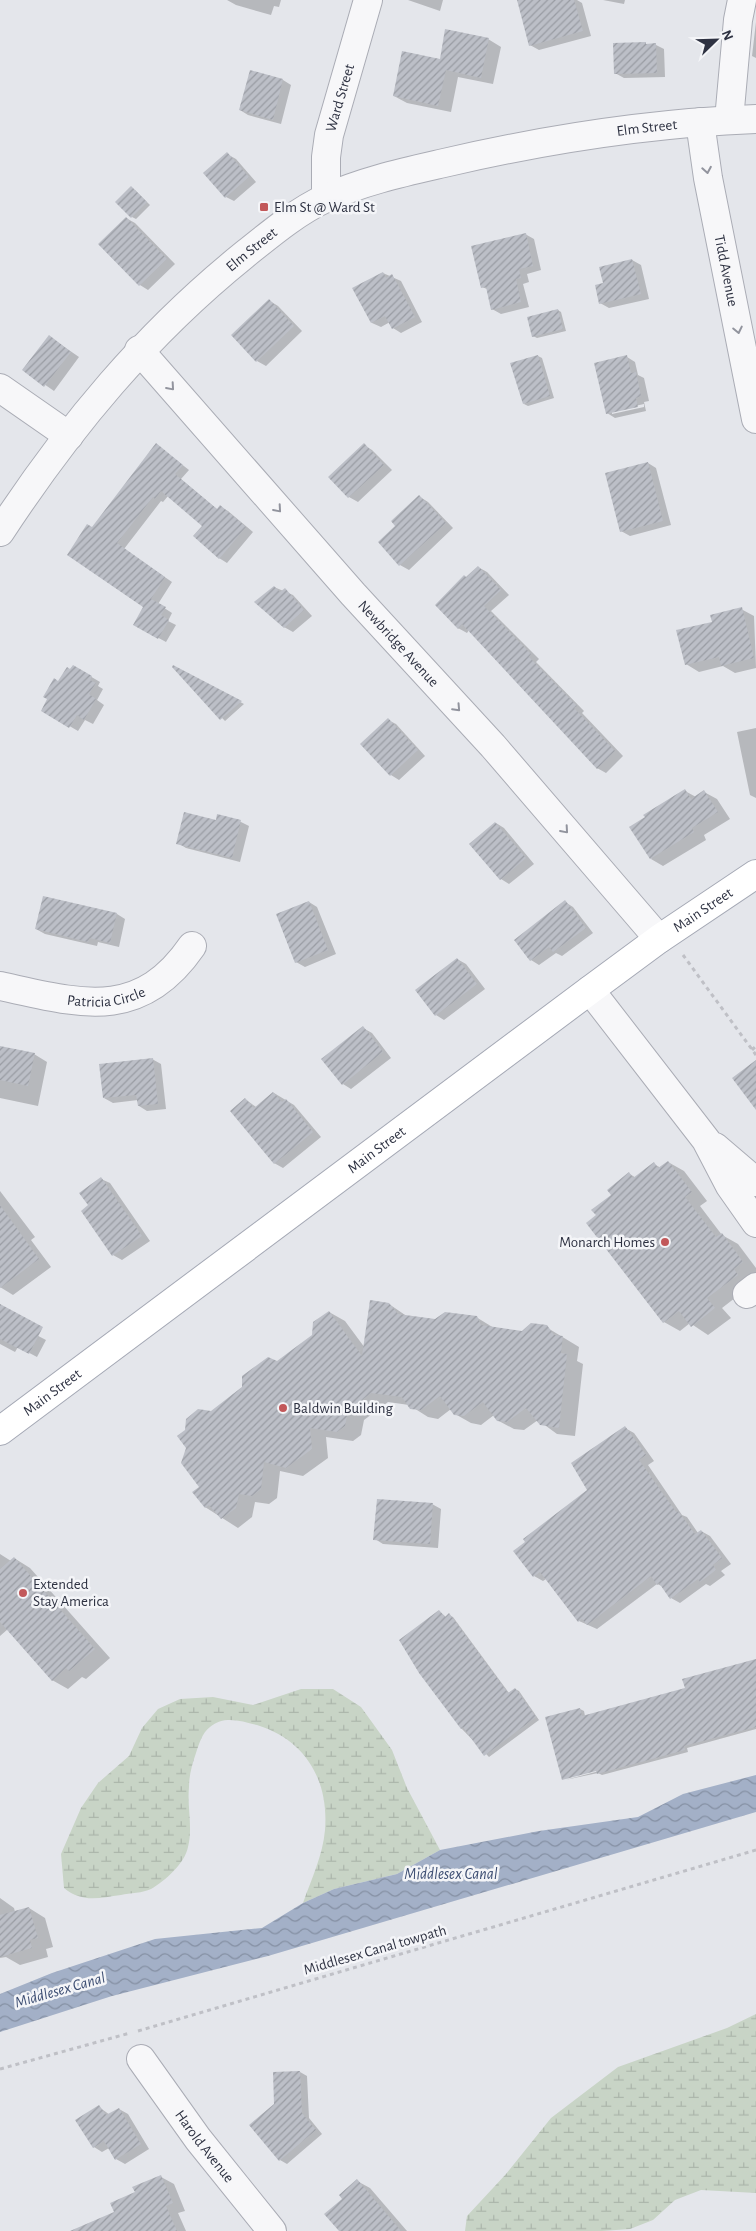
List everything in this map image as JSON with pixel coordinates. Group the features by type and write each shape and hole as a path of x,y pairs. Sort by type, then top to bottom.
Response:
{"main road":[{"name":"Main Street","path":"0,1431 590,990 663,937 756,874"}],"street":[{"name":"Ward Street","path":"326,198 326,157 330,135 368,0"},
{"path":"729,120 738,20 742,0"},
{"name":"Elm Street","path":"0,532 70,436 139,350 191,300 246,254 291,219 326,198 392,176 519,146 616,130 756,119"},
{"name":"Tidd Avenue","path":"700,122 712,197 756,419"},
{"name":"Newbridge Avenue","path":"139,350 354,594 493,746 663,937"},
{"path":"0,388 70,436"},
{"name":"Patricia Circle","path":"0,986 90,1002 116,1002 152,988 177,967 192,946"},
{"path":"590,990 706,1140 730,1186 756,1223"},
{"path":"706,1140 756,1182"},
{"name":"Harold Avenue","path":"141,2059 198,2139 272,2231"}],"path":[{"path":"663,937 756,1055"},
{"path":"752,1050 756,1046"},
{"name":"Middlesex Canal towpath","path":"0,2069 143,2030 756,1850"}],"green space":[{"path":"301,1689 333,1689 361,1707 392,1750 407,1788 440,1850 397,1874 334,1889 303,1903 324,1839 325,1812 323,1795 318,1779 311,1765 289,1741 257,1725 227,1720 215,1723 207,1729 198,1746 190,1779 190,1832 188,1847 183,1859 174,1871 151,1889 136,1893 84,1898 64,1888 61,1854 81,1808 98,1783 129,1756 142,1728 158,1709 180,1699 213,1697 253,1705"},
{"path":"756,2014 756,2193 701,2190 675,2200 653,2220 630,2229 602,2231 465,2231 467,2216 506,2174 551,2118 618,2067 727,2028"}],"water":[{"name":"Middlesex Canal","path":"756,1775 756,1812 268,1956 112,1996 0,2032 0,1994 52,1973 155,1939 262,1928 303,1903 334,1889 397,1874 440,1850 539,1831 638,1817 683,1794"}],"building":[{"path":"517,0 574,0 583,31 529,46"},
{"path":"445,29 489,38 481,78 446,70 438,106 393,96 402,51 440,59"},
{"path":"646,42 646,44 656,43 657,73 614,74 613,43"},
{"path":"250,70 283,79 273,120 239,110"},
{"path":"227,152 249,177 225,198 203,173"},
{"path":"131,186 147,202 131,218 115,202"},
{"path":"126,217 167,259 139,286 98,244"},
{"path":"526,233 533,266 519,269 521,278 516,279 521,302 491,310 486,287 481,288 471,246"},
{"path":"632,259 641,294 599,304 595,285 603,283 599,267"},
{"path":"383,272 386,278 392,274 415,317 392,329 385,316 371,323 352,288"},
{"path":"269,299 294,326 256,362 231,335"},
{"path":"558,309 563,329 532,337 527,317"},
{"path":"49,335 71,352 44,387 22,370"},
{"path":"538,355 550,396 523,404 510,363"},
{"path":"627,355 631,373 636,372 641,396 636,398 638,407 606,414 594,363"},
{"path":"156,443 183,465 175,474 217,509 220,505 246,527 219,559 193,536 202,526 161,491 155,499 153,497 117,543 165,577 151,599 166,607 161,615 169,620 158,639 133,625 143,607 67,555 87,524 92,527"},
{"path":"364,443 384,465 348,498 328,477"},
{"path":"648,462 663,521 620,532 605,473"},
{"path":"419,495 446,523 399,566 378,542 395,526 391,521"},
{"path":"478,566 501,590 484,606 531,654 529,657 577,706 574,708 615,751 597,769 462,624 458,629 435,605 464,575 466,577"},
{"path":"274,586 280,592 285,588 304,610 284,628 254,602"},
{"path":"742,607 754,658 721,666 719,657 685,665 676,630 712,622 710,615"},
{"path":"73,665 92,676 90,680 96,683 89,694 96,699 84,720 77,715 69,728 41,711 47,699 43,697 54,678 58,681 67,667 70,669"},
{"path":"173,665 242,701 220,720 172,667"},
{"path":"388,718 418,750 390,776 360,744"},
{"path":"685,789 691,799 704,790 718,812 692,828 694,832 650,859 629,827 645,817 643,815"},
{"path":"184,812 216,820 217,814 241,820 232,858 176,844"},
{"path":"495,822 526,858 500,880 469,844"},
{"path":"43,896 117,913 110,943 90,938 88,942 35,929"},
{"path":"565,900 586,928 553,952 549,947 530,961 514,940"},
{"path":"309,901 328,950 295,963 276,914"},
{"path":"457,958 477,984 435,1016 415,990"},
{"path":"363,1026 383,1052 342,1085 321,1059"},
{"path":"0,1046 35,1053 28,1086 0,1080"},
{"path":"153,1058 158,1104 138,1106 136,1095 103,1098 99,1064"},
{"path":"756,1060 756,1110 732,1078"},
{"path":"273,1092 282,1102 286,1099 313,1132 274,1164 230,1111 245,1098 254,1108"},
{"name":"Monarch Homes","path":"668,1161 692,1192 685,1197 716,1237 722,1233 743,1262 734,1269 738,1275 707,1298 715,1308 691,1327 679,1311 663,1323 586,1223 596,1215 591,1210 611,1195 607,1190 629,1172 633,1178 654,1162 658,1168"},
{"path":"101,1177 142,1236 112,1256 81,1211 88,1205 79,1193"},
{"path":"0,1205 39,1259 0,1288"},
{"name":"Baldwin Building","path":"370,1300 389,1303 398,1314 435,1319 445,1312 477,1316 481,1325 522,1331 531,1323 547,1325 554,1335 563,1336 561,1353 567,1354 559,1428 540,1425 526,1408 507,1422 497,1421 483,1402 464,1416 454,1415 440,1396 421,1410 410,1409 402,1397 371,1393 348,1411 345,1426 337,1432 310,1428 312,1449 286,1468 264,1462 261,1489 252,1496 239,1494 236,1508 221,1519 209,1505 205,1508 192,1492 199,1487 181,1463 186,1448 177,1436 185,1430 186,1419 198,1409 211,1411 242,1387 242,1376 268,1357 277,1361 312,1335 313,1322 329,1311 362,1356"},
{"path":"0,1304 43,1327 29,1354 0,1339"},
{"path":"625,1426 646,1455 639,1460 676,1512 678,1511 695,1534 701,1530 722,1558 713,1565 716,1570 700,1582 698,1579 670,1599 659,1583 657,1585 651,1576 587,1625 582,1619 578,1622 540,1572 533,1577 513,1551 525,1542 523,1539 587,1490 571,1463"},
{"path":"377,1499 433,1503 430,1544 373,1540"},
{"name":"Extended Stay America","path":"14,1557 95,1649 69,1671 66,1668 52,1681 0,1622 0,1569"},
{"path":"439,1610 445,1617 449,1613 508,1693 515,1688 536,1717 484,1756 419,1673 399,1640"},
{"path":"756,1659 756,1727 684,1746 685,1750 597,1774 596,1771 562,1780 545,1717 580,1708 582,1716 685,1688 682,1679"},
{"path":"29,1907 38,1938 30,1940 32,1948 0,1957 0,1915"},
{"path":"300,2071 302,2113 316,2130 279,2161 249,2125 274,2104 273,2072"},
{"path":"99,2105 106,2115 119,2108 141,2144 115,2160 104,2141 93,2148 75,2120"},
{"path":"161,2175 173,2203 166,2206 177,2231 70,2231 114,2212 110,2203 135,2192 132,2187"},
{"path":"357,2179 401,2231 339,2231 324,2214 342,2199 339,2195"}],"place":[{"name":"Elm St @ Ward St","path":"264,207"},
{"name":"Monarch Homes","path":"665,1242"},
{"name":"Baldwin Building","path":"283,1408"},
{"name":"Extended Stay America","path":"23,1593"}]}
